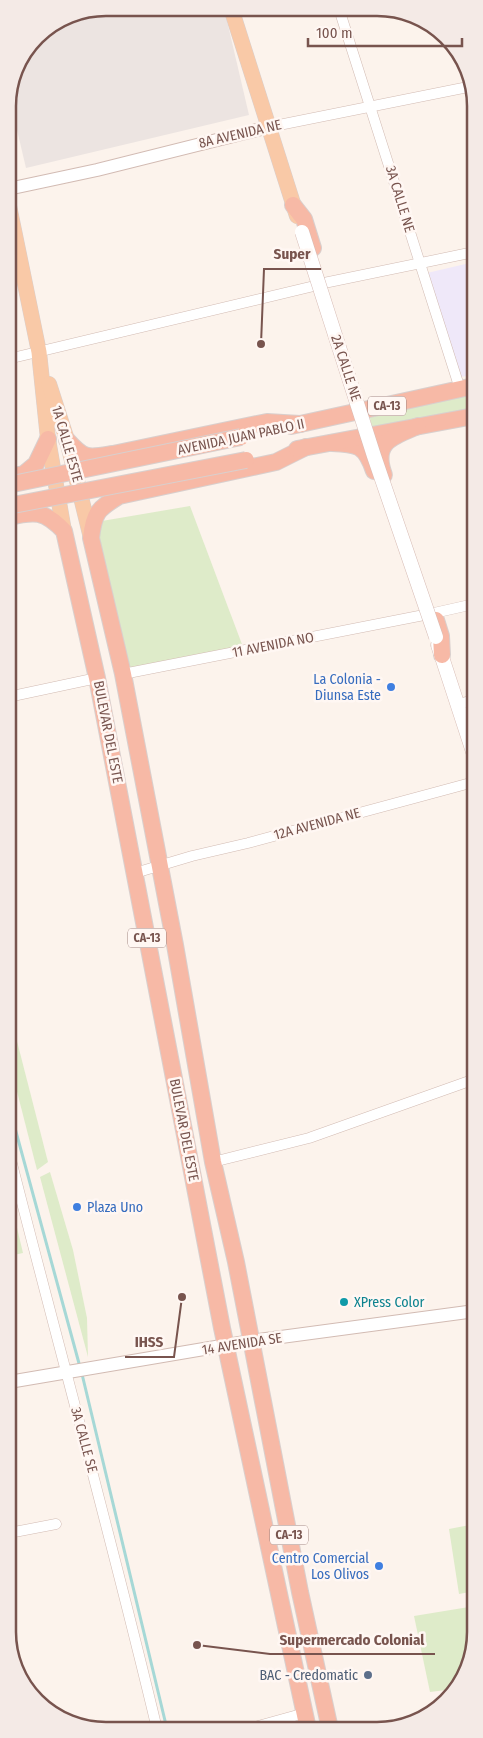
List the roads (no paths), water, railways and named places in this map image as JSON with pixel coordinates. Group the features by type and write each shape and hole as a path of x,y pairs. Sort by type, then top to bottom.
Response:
{"highway":[{"path":"293,205 294,223 319,285 351,386 348,403 342,411 327,419"},
{"path":"351,386 366,401 392,405"},
{"name":"AVENIDA JUAN PABLO II","path":"16,483 467,388"},
{"name":"AVENIDA JUAN PABLO II","path":"16,504 467,417"},
{"path":"67,440 78,453 90,457 267,422 300,424"},
{"path":"376,464 383,446 392,438 418,426"},
{"path":"16,476 24,474 36,464 48,439"},
{"path":"332,443 349,443 362,447 376,464 429,614 441,636 442,655"},
{"path":"146,447 139,460 141,474 152,485 159,486"},
{"path":"91,538 93,520 102,506 119,496 276,462 306,448"},
{"path":"16,514 29,512 39,513 55,522 64,531"},
{"name":"BULEVAR DEL ESTE","path":"64,531 97,678 226,1346 307,1721"},
{"name":"BULEVAR DEL ESTE","path":"91,538 123,674 160,866 213,1162 229,1229 300,1592 328,1722"}],"main road":[{"name":"2A CALLE NE","path":"234,16 374,456 467,733"},
{"name":"1A CALLE ESTE","path":"16,240 39,352 48,439 64,531"},
{"name":"1A CALLE ESTE","path":"39,352 67,440 91,538"}],"street":[{"name":"3A CALLE NE","path":"341,16 420,264 467,388"},
{"name":"8A AVENIDA NE","path":"16,187 97,170 269,127 465,88"},
{"path":"16,357 319,285 467,254"},
{"name":"11 AVENIDA NO","path":"123,674 467,606"},
{"path":"16,695 97,678"},
{"path":"458,704 467,702"},
{"name":"12A AVENIDA NE","path":"135,873 192,856 467,784"},
{"path":"213,1162 309,1138 467,1082"},
{"name":"3A CALLE SE","path":"16,1180 65,1372 106,1521 155,1722"},
{"name":"14 AVENIDA SE","path":"16,1381 251,1341 467,1313"},
{"path":"16,1532 56,1524"}],"waterway":[{"path":"16,1132 80,1367"},
{"path":"82,1374 165,1722"}],"place":[{"name":"Super","path":"261,344"},
{"name":"La Colonia - Diunsa Este","path":"391,687"},
{"name":"Plaza Uno","path":"77,1207"},
{"name":"IHSS","path":"182,1297"},
{"name":"XPress Color","path":"344,1302"},
{"name":"Centro Comercial Los Olivos","path":"379,1566"},
{"name":"Supermercado Colonial","path":"197,1645"},
{"name":"BAC - Credomatic","path":"368,1675"}]}
